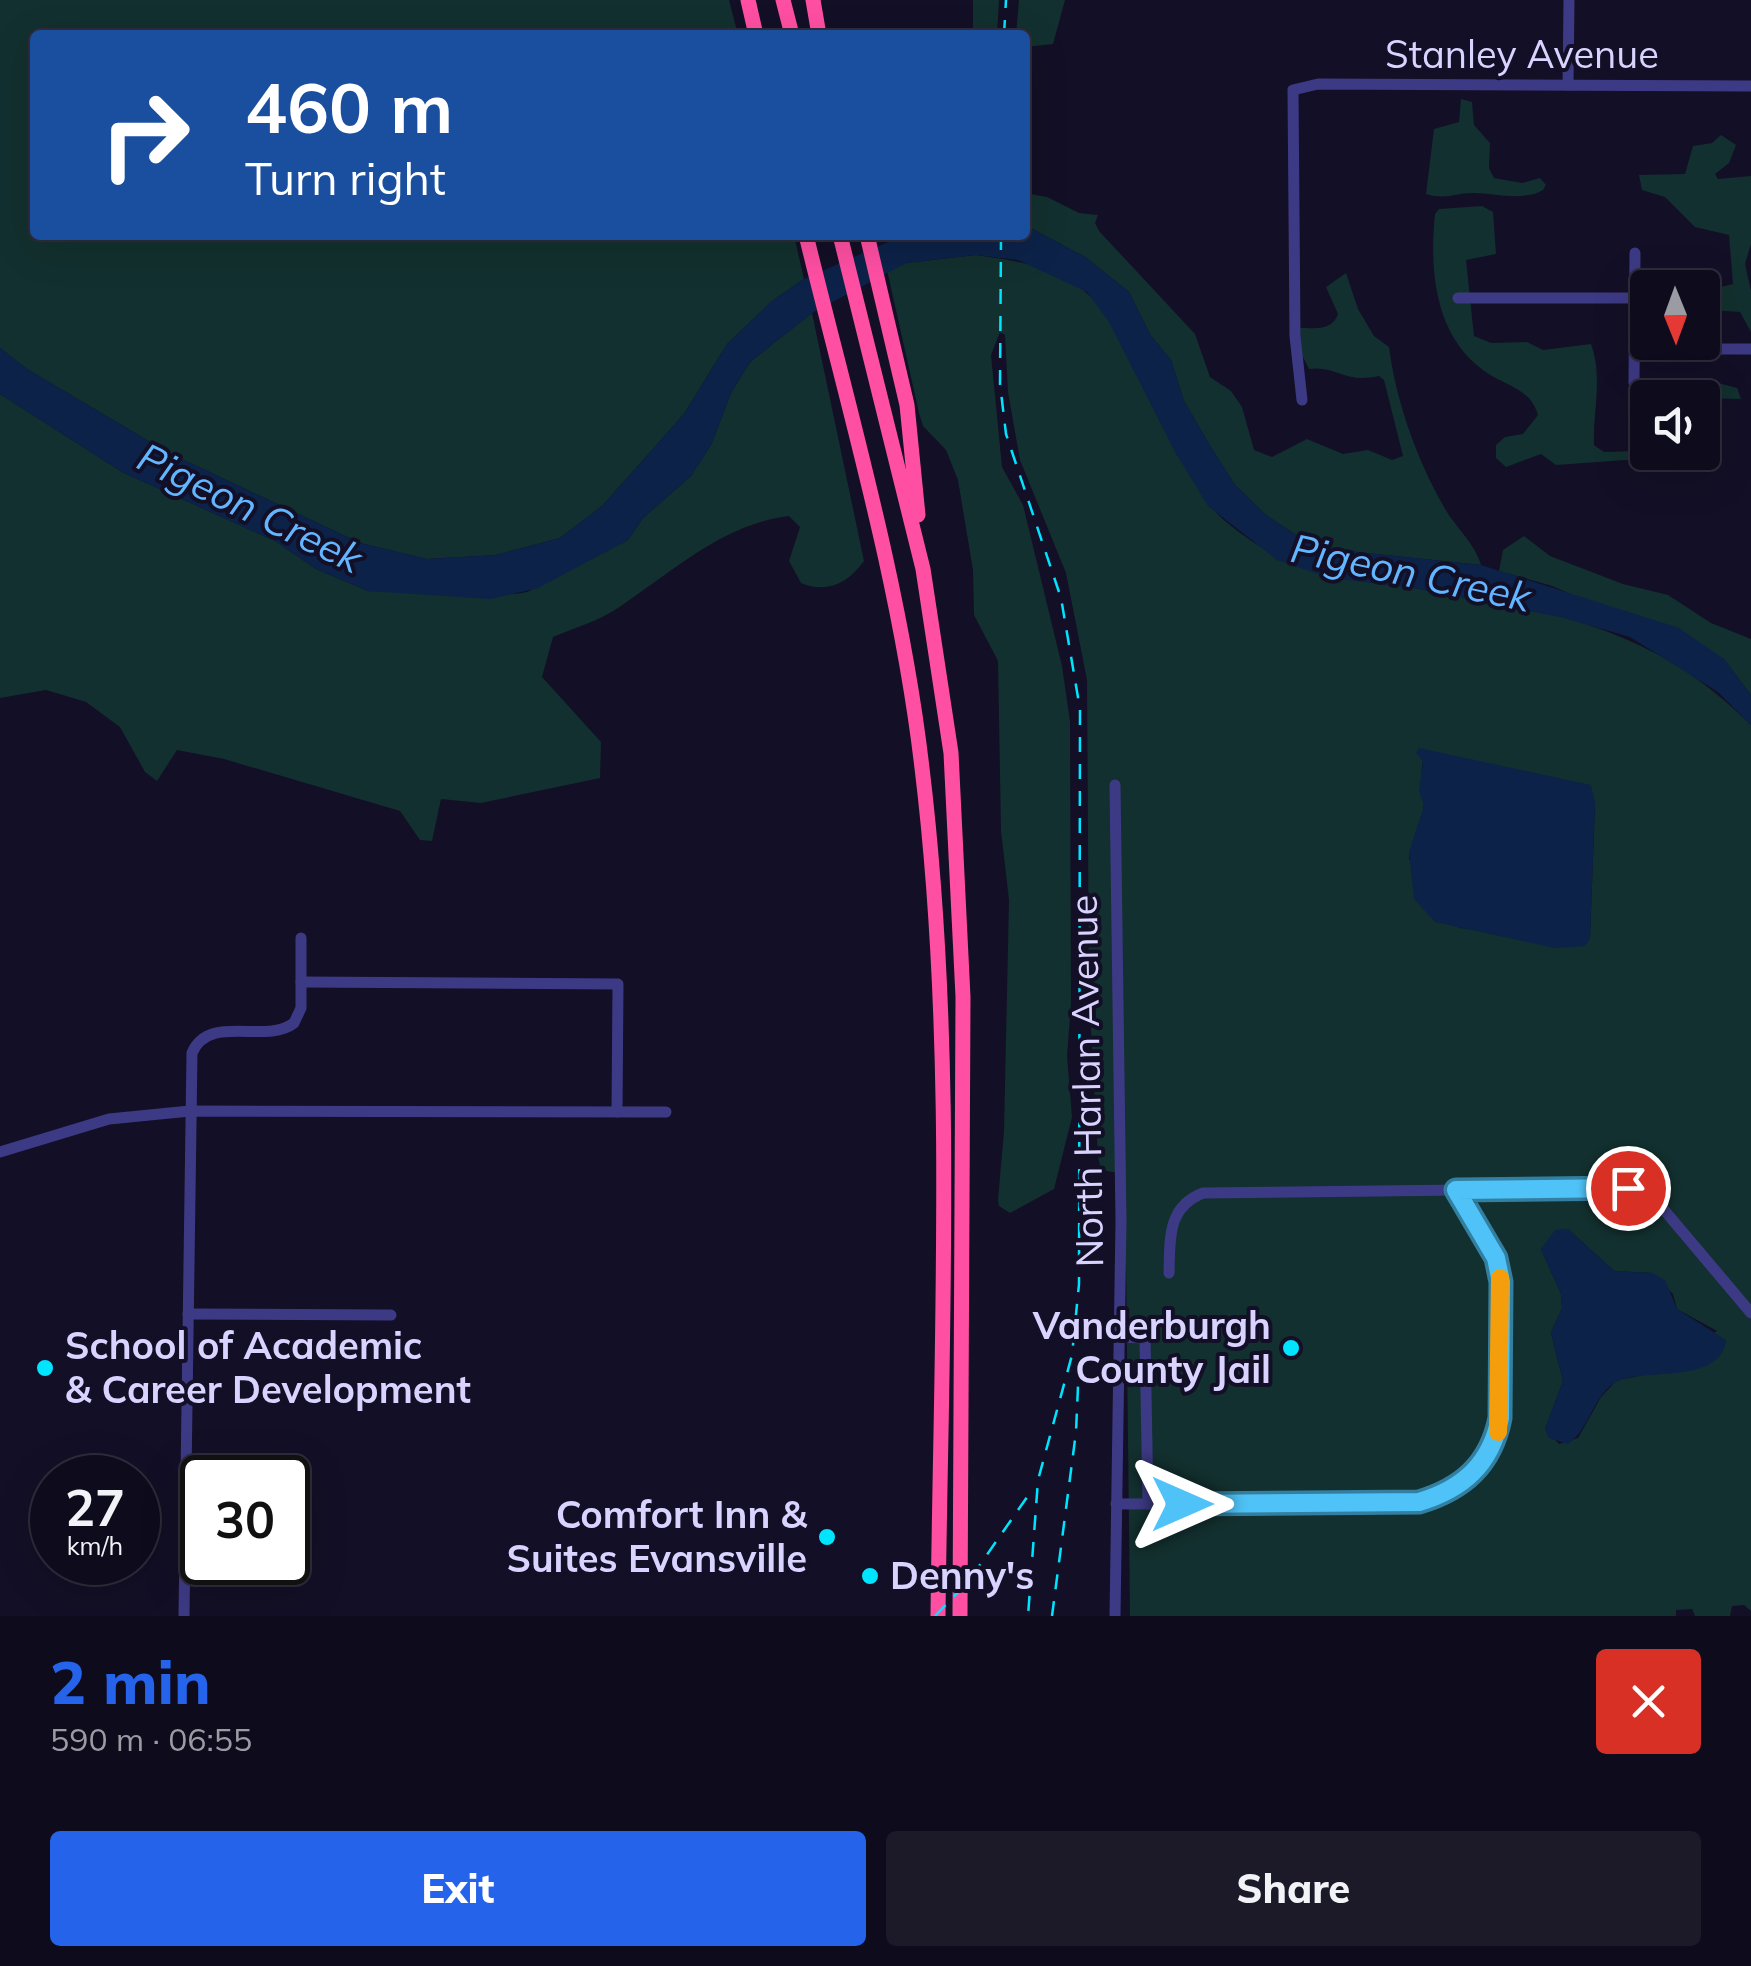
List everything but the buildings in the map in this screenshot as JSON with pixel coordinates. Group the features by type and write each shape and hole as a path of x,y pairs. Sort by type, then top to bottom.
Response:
{"highway":[{"path":"748,0 755,30"},
{"path":"783,0 791,30"},
{"path":"812,0 818,30"},
{"path":"807,240 894,596 922,764 932,865 941,1041 938,1616"},
{"path":"841,240 923,568"},
{"path":"868,240 907,405 923,568 951,753 961,927 960,1616"}],"street":[{"path":"1568,85 1569,0"},
{"name":"Stanley Avenue","path":"1302,400 1295,336 1293,90 1318,84 1751,86"},
{"path":"1635,253 1635,270"},
{"path":"1458,298 1630,298"},
{"path":"1720,349 1751,349"},
{"name":"North Harlan Avenue","path":"1115,785 1121,1222 1116,1338 1115,1616"},
{"path":"184,1616 190,1111 196,1045 218,1032 273,1032 287,1028 300,1012 301,938"},
{"path":"301,982 618,984 616,1112"},
{"path":"0,1152 108,1118 190,1111 666,1112"},
{"path":"1116,1504 1419,1502 1445,1495 1470,1477 1496,1438 1500,1418 1501,1282 1486,1237 1456,1190"},
{"path":"1168,1274 1170,1226 1186,1199 1203,1192 1639,1190 1654,1198 1751,1314"},
{"path":"188,1314 392,1315"},
{"path":"1116,1338 1145,1338 1148,1504"}],"green space":[{"path":"0,0 729,0 737,30 30,30 30,240 795,240 804,279 772,301 727,344 684,414 602,506 560,538 496,555 427,559 360,543 167,452 27,369 0,348"},
{"path":"973,0 999,0 997,30 973,30"},
{"path":"1019,0 1065,0 1053,44 1030,46 1030,30 1016,30"},
{"path":"1461,99 1472,102 1474,125 1490,143 1489,168 1494,178 1522,183 1540,178 1546,185 1543,190 1518,196 1426,194 1434,129 1459,122"},
{"path":"1721,135 1736,145 1729,163 1715,174 1718,179 1751,176 1751,244 1745,264 1751,291 1751,332 1740,312 1720,311 1720,287 1733,284 1729,235 1695,227 1665,197 1642,190 1639,175 1685,174 1693,146 1712,143"},
{"path":"1030,194 1047,197 1079,213 1098,215 1095,223 1099,231 1195,334 1210,377 1231,391 1242,407 1254,450 1272,457 1307,439 1343,454 1368,450 1392,460 1403,456 1384,380 1379,376 1357,378 1309,369 1301,353 1300,328 1322,327 1332,323 1338,314 1326,287 1346,273 1358,309 1374,336 1389,347 1402,409 1425,470 1481,565 1338,550 1296,535 1266,515 1235,485 1212,449 1184,401 1171,360 1151,336 1129,292 1085,257 1030,228"},
{"path":"1482,206 1493,212 1496,254 1466,260 1474,336 1491,343 1527,342 1543,350 1591,344 1597,381 1594,445 1604,452 1630,451 1630,460 1556,465 1541,454 1506,467 1496,458 1496,445 1505,437 1523,434 1538,415 1525,395 1473,362 1447,325 1433,259 1435,214 1439,209"},
{"path":"990,257 1045,270 1083,290 1098,304 1126,347 1207,502 1225,521 1272,553 1314,571 1509,605 1595,627 1675,664 1751,725 1751,1611 1744,1605 1732,1606 1730,1616 1695,1616 1692,1609 1676,1610 1676,1616 1130,1616 1125,1174 1101,1170 1098,1157 1089,994 1087,680 1066,573 1020,460 1008,392 1005,335 1000,332 991,355 1002,467 1023,505 1062,666 1070,721 1071,1004 1067,1056 1072,1117 1054,1189 1010,1213 999,1206 998,1200 1004,1131 1009,900 1001,831 998,661 974,615 973,570 958,480 946,450 923,426 919,413 887,270 906,263","holes":["1423,762 1595,803 1590,938 1555,948 1498,932 1460,928 1409,859 1423,810","1568,1229 1614,1271 1652,1273 1673,1294 1677,1309 1717,1331 1639,1376 1617,1380 1601,1397 1578,1438 1559,1444 1545,1429 1563,1381 1551,1333 1562,1308 1561,1294 1541,1249"]},
{"path":"812,313 864,561 851,575 828,587 801,583 789,561 800,527 789,516 765,521 720,539 611,613 553,637 542,677 601,742 600,778 481,803 441,799 432,841 420,840 400,811 224,759 177,750 157,781 145,772 120,727 86,702 46,690 0,698 0,394 122,472 275,541 316,569 368,591 515,594 527,592 628,540 643,518 691,476 712,443 731,393 750,362"},
{"path":"1720,384 1737,388 1741,399 1720,398"},
{"path":"1524,536 1550,556 1623,584 1668,595 1711,623 1751,639 1751,695 1724,659 1552,586 1499,571 1503,550"}],"water":[{"name":"Pigeon Creek","path":"1030,228 1085,257 1129,292 1151,336 1171,360 1184,401 1212,449 1235,485 1266,515 1296,535 1338,550 1481,565 1679,628 1724,659 1751,695 1751,725 1718,692 1630,637 1564,618 1413,588 1330,578 1277,560 1208,506 1175,452 1109,322 1087,292 1018,260 976,255 906,263 812,313 750,362 731,393 712,443 691,476 643,518 628,540 538,588 491,599 368,591 316,569 275,541 122,472 0,394 0,348 27,369 167,452 360,543 427,559 496,555 560,538 602,506 684,414 727,344 772,301 804,279 893,240 1030,240"},
{"path":"1419,748 1591,785 1595,803 1590,938 1585,946 1555,948 1435,922 1414,899 1409,852 1424,806 1419,791 1423,762 1416,753"},
{"path":"1568,1229 1614,1271 1652,1273 1665,1280 1677,1309 1726,1340 1722,1353 1712,1363 1684,1372 1635,1376 1613,1384 1568,1444 1549,1438 1545,1429 1563,1381 1551,1333 1562,1308 1561,1294 1541,1249 1555,1230"}],"railway":[{"path":"1004,30 1006,0"},
{"path":"1001,240 1000,384 1006,434 1061,598 1080,709 1079,1284 1072,1355 1038,1480 1028,1616"},
{"path":"1052,1616 1076,1432 1079,1363"},
{"path":"935,1616 968,1582 1032,1490"}],"slow traffic":[{"path":"1498,1432 1500,1278"}],"place":[{"name":"Vanderburgh County Jail","path":"1291,1348"},
{"name":"School of Academic & Career Development","path":"45,1368"},
{"name":"Comfort Inn & Suites Evansville","path":"827,1537"},
{"name":"Denny's","path":"870,1576"}],"route":[{"path":"1182,1504 1419,1502 1445,1495 1470,1477 1485,1459 1496,1438 1500,1418 1501,1282 1486,1237 1456,1190 1628,1188"}]}
